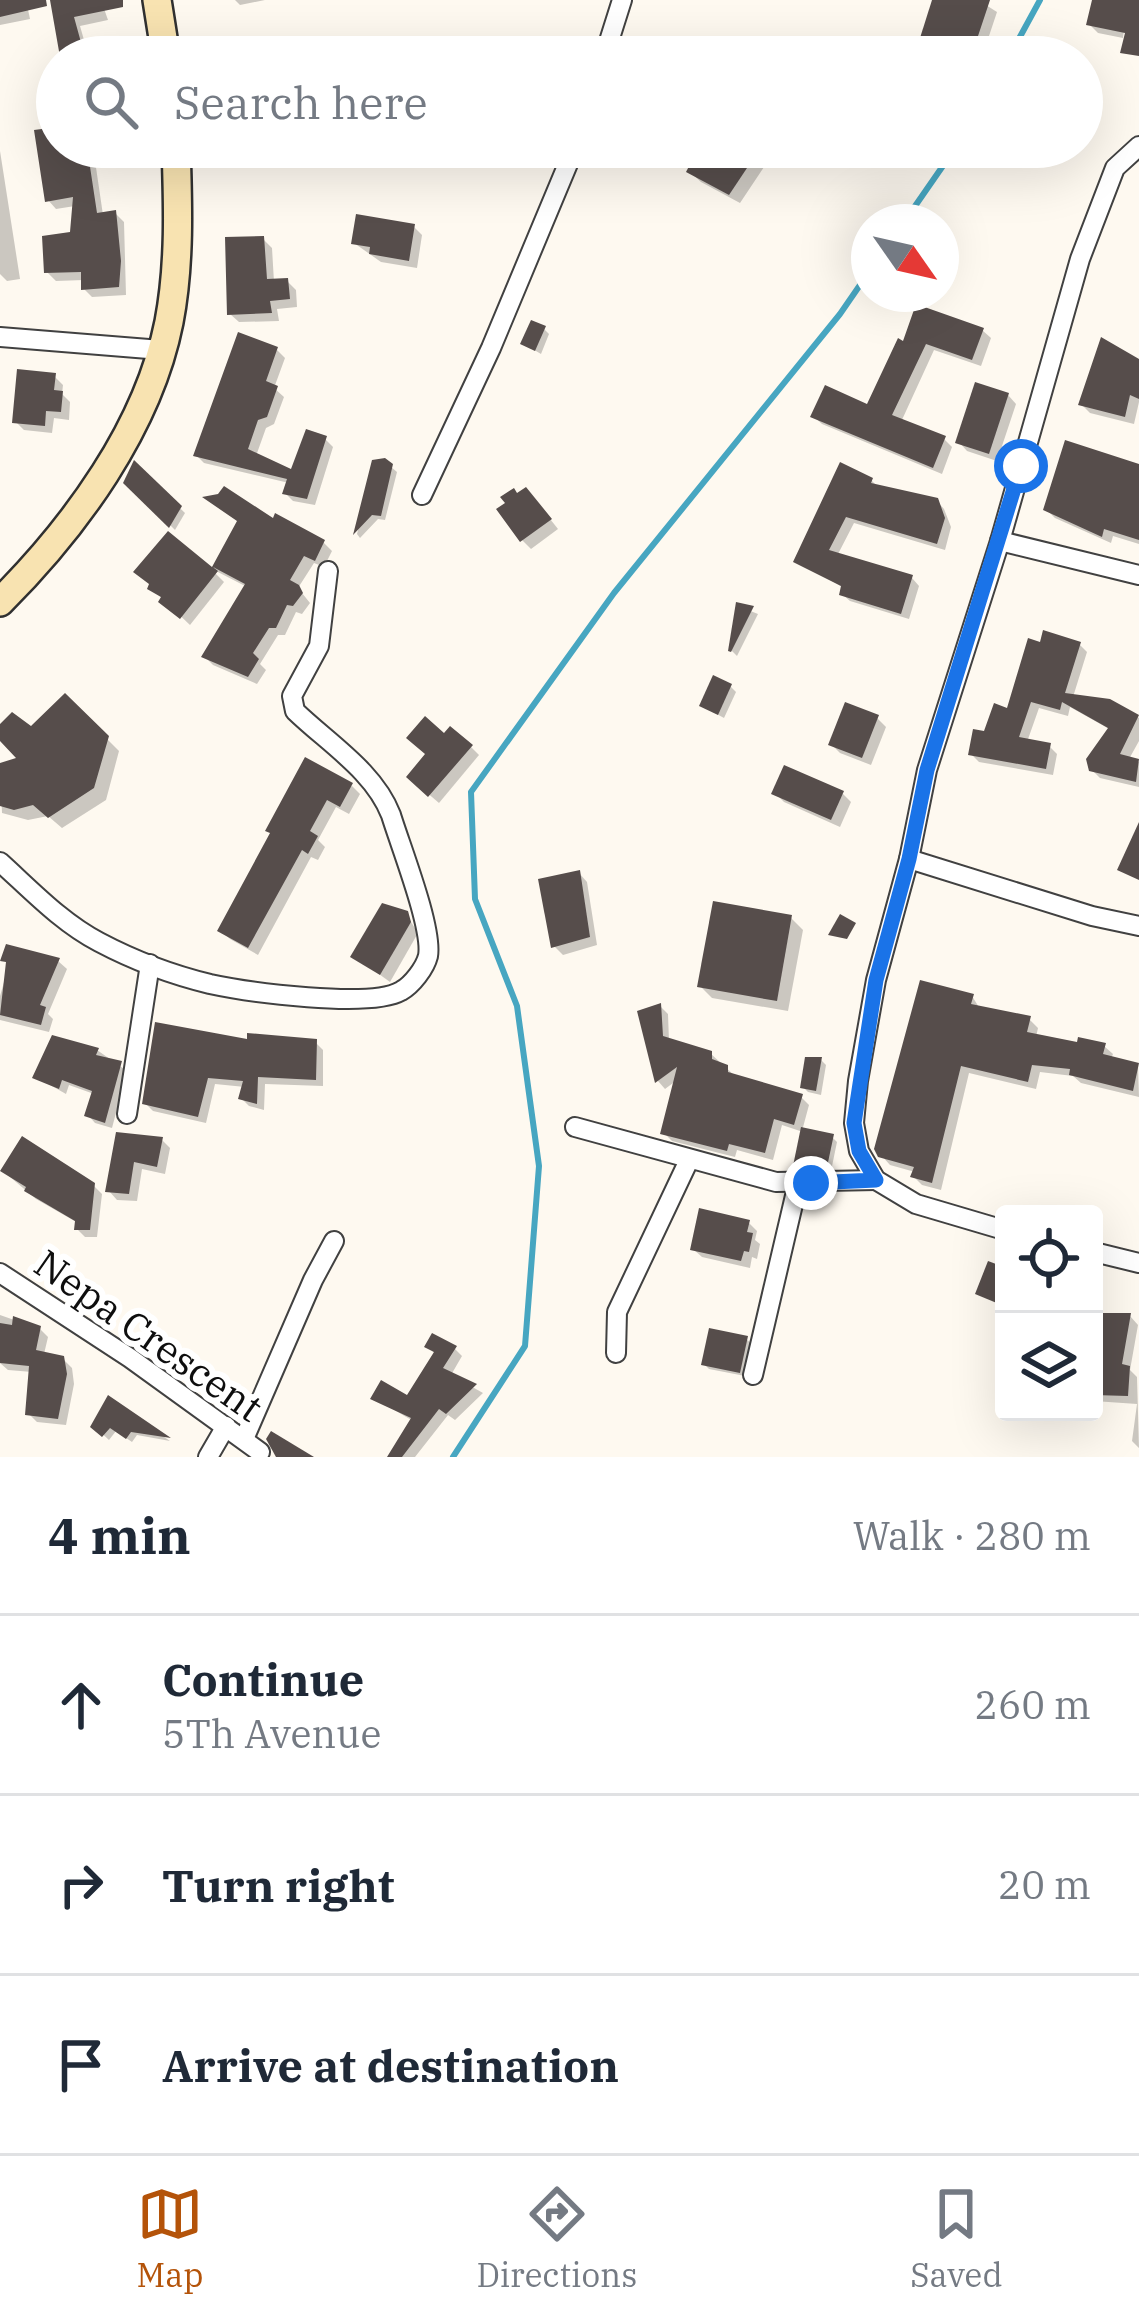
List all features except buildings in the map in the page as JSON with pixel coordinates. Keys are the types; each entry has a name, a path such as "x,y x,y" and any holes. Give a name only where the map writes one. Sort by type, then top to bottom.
{"street":[{"path":"157,0 163,36"},
{"path":"611,36 622,0"},
{"path":"995,1227 916,1204 876,1180 859,1151 856,1102 876,980 927,770 1000,541 1080,259 1115,168 1139,146"},
{"path":"0,602 49,549 99,481 137,413 161,350 175,277 176,168"},
{"path":"422,495 491,348 566,168"},
{"path":"0,337 161,350"},
{"path":"1000,541 1139,575"},
{"path":"0,862 64,920 98,942 208,983 262,993 376,999 401,991 428,958 427,936 384,797 296,711 292,696 322,635 328,571"},
{"path":"909,859 1139,926"},
{"path":"127,1114 150,964"},
{"path":"575,1127 760,1179 798,1183 876,1180"},
{"path":"616,1353 617,1312 689,1160"},
{"path":"753,1375 798,1183"},
{"path":"244,1439 334,1241"},
{"path":"1103,1254 1139,1263"},
{"name":"Nepa Crescent","path":"0,1273 260,1452"},
{"path":"208,1457 226,1426"}],"waterway":[{"path":"1020,36 1040,0"},
{"path":"916,204 941,168"},
{"path":"453,1457 525,1346 539,1166 517,1006 475,899 471,792 614,593 851,298"}],"route":[{"path":"811,1183 876,1180 859,1151 854,1123 876,980 927,770 1021,466"}]}
